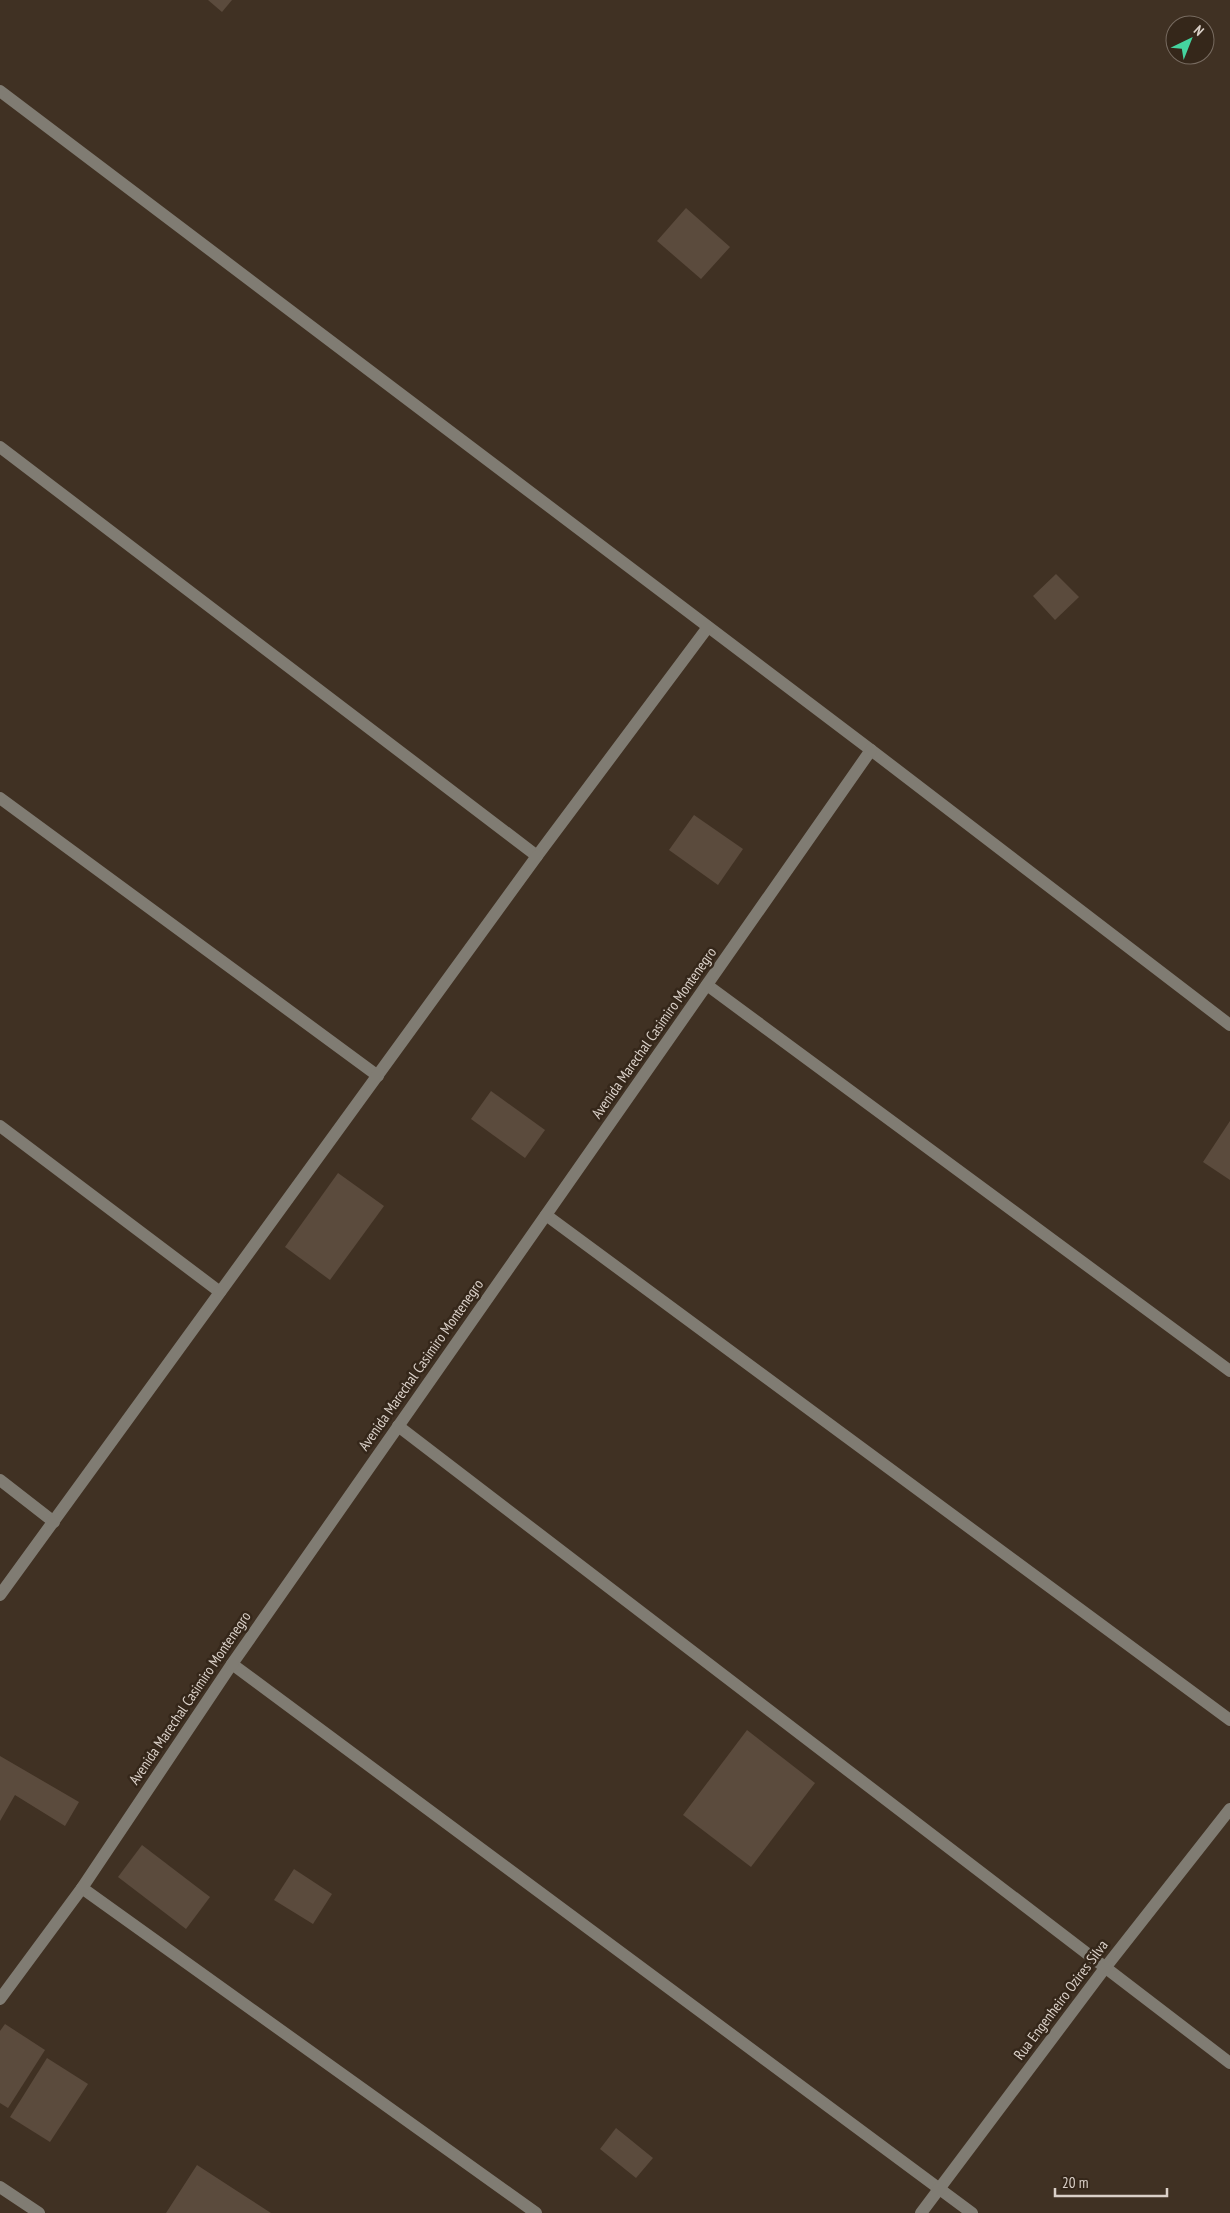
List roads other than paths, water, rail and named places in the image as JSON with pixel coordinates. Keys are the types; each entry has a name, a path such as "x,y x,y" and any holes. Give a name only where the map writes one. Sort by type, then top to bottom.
{"street":[{"path":"0,91 871,750 1230,1025"},
{"path":"0,447 537,856"},
{"path":"0,1595 537,856 708,627"},
{"name":"Avenida Marechal Casimiro Montenegro","path":"0,1999 82,1888 232,1664 871,750"},
{"path":"0,798 378,1076"},
{"path":"707,985 1230,1371"},
{"path":"0,1126 220,1292"},
{"path":"546,1215 1230,1720"},
{"path":"398,1426 1230,2063"},
{"path":"0,1480 54,1522"},
{"path":"232,1664 972,2213"},
{"name":"Rua Engenheiro Ozires Silva","path":"921,2213 938,2187 1105,1968 1230,1809"},
{"path":"82,1888 536,2213"},
{"path":"0,2187 39,2213"}]}
